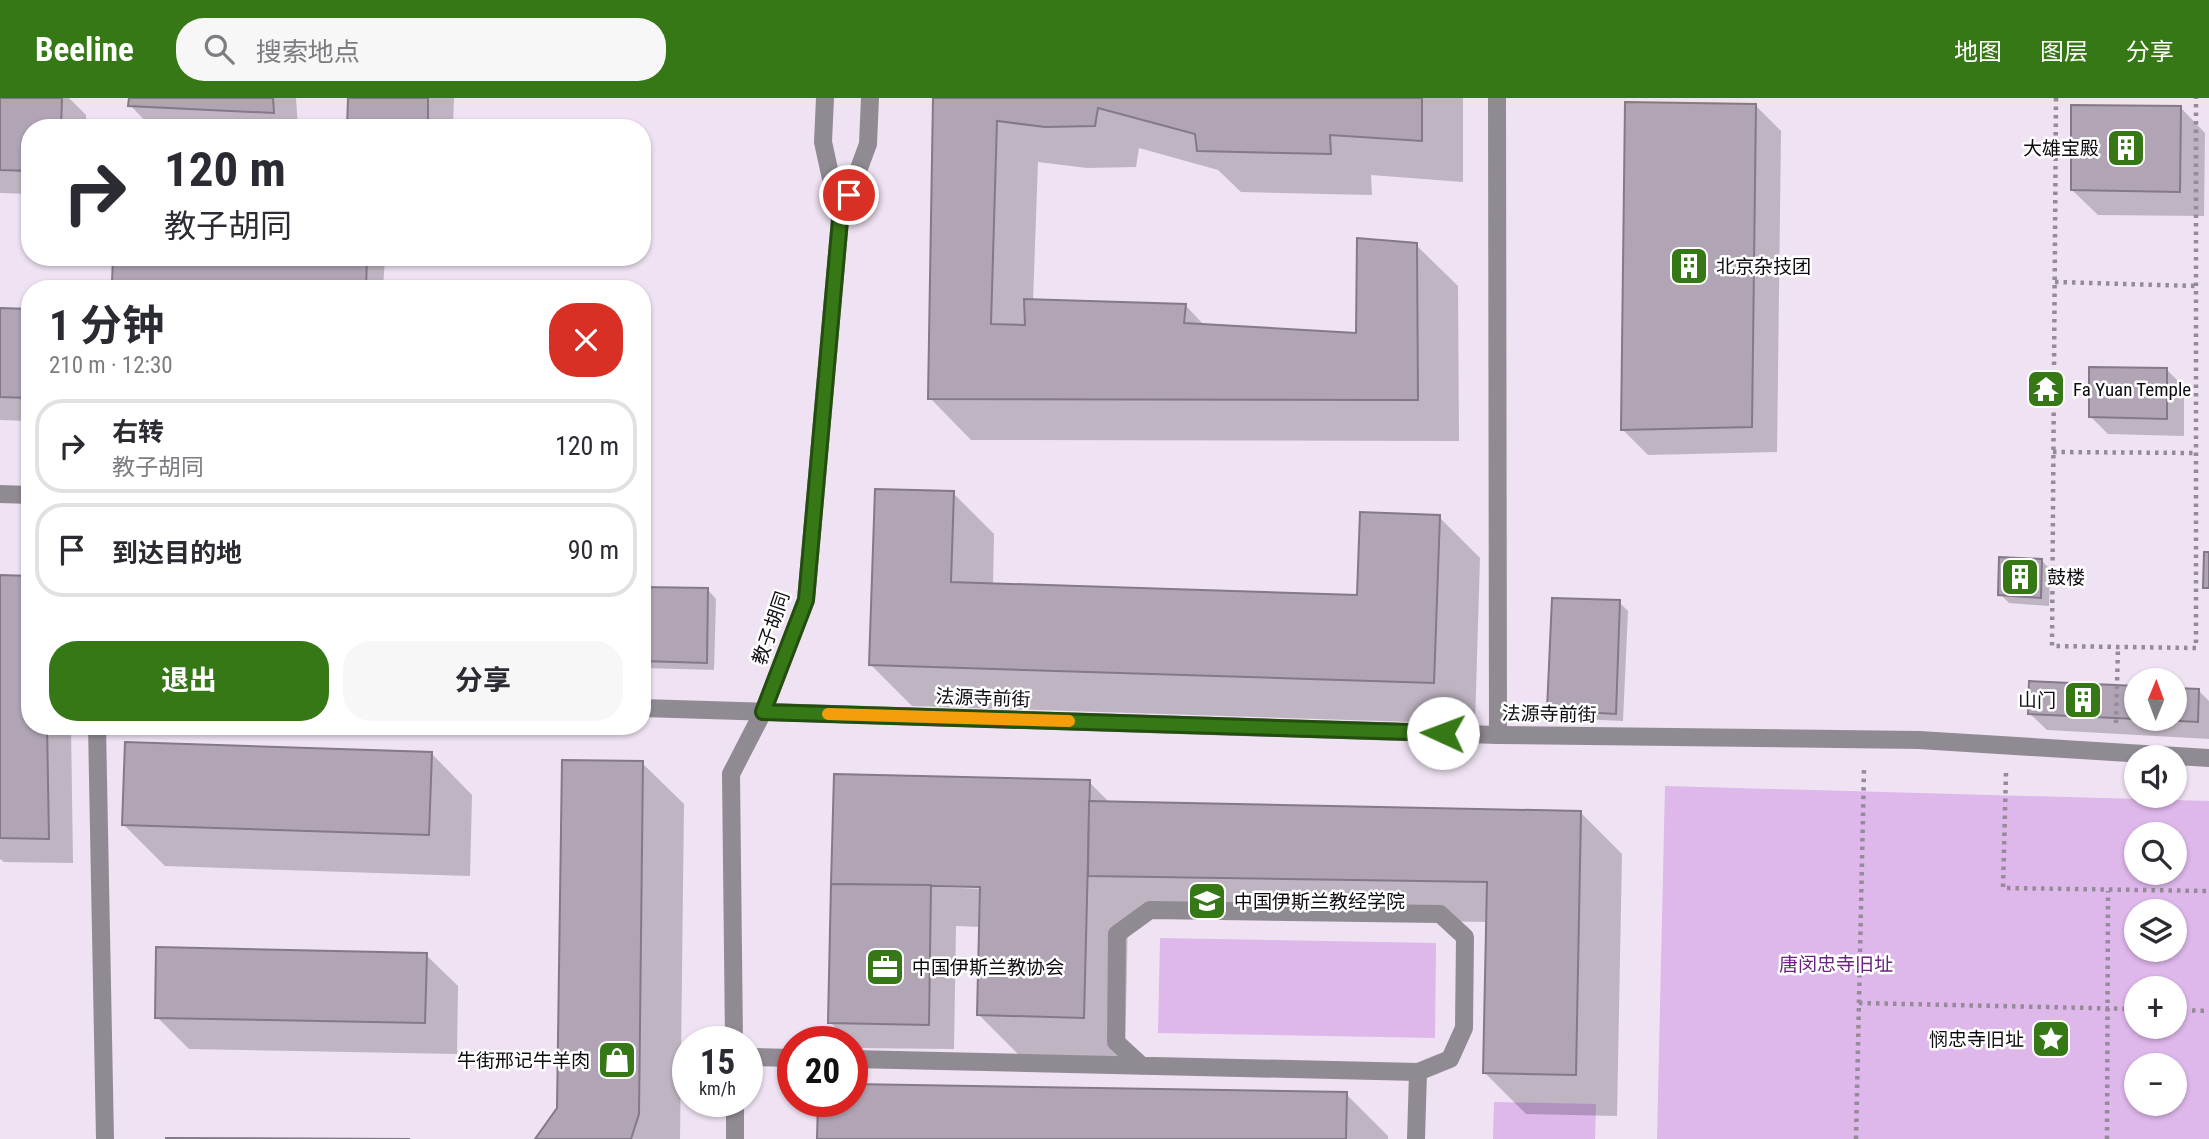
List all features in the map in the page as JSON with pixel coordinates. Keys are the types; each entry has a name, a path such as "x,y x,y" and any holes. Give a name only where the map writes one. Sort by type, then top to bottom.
{"street":[{"name":"教子胡同","path":"825,98 823,142 840,220"},
{"name":"教子胡同","path":"734,1026 731,774 763,712 806,600 840,220 868,144 870,98"},
{"path":"1497,98 1498,735"},
{"path":"0,494 21,495"},
{"name":"法源寺前街","path":"651,708 1498,735 1919,740 2209,758"},
{"path":"97,735 105,1139"},
{"path":"868,1059 1142,1066 1418,1072 1450,1059 1464,1028 1465,937 1440,914 1150,910 1117,934 1116,1042 1142,1066"},
{"path":"1416,1139 1418,1072"},
{"path":"735,1117 735,1139"}],"path":[{"path":"2056,98 2052,646 2196,648 2196,98"},
{"path":"2055,282 2196,286"},
{"path":"2053,452 2196,453"},
{"path":"2116,752 2118,647"},
{"path":"1856,1139 1865,740"},
{"path":"2006,746 2003,888 2209,891"},
{"path":"2107,1139 2108,891"},
{"path":"1859,1003 2124,1009"},
{"path":"2187,1010 2209,1011"}],"green space":[{"name":"唐闵忠寺旧址","path":"1665,786 2124,799 2124,808 2187,808 2187,800 2209,801 2209,1139 1657,1139"},
{"path":"1160,938 1436,943 1435,1038 1158,1033"},
{"path":"1494,1102 1596,1104 1595,1139 1493,1139"}],"building":[{"path":"0,98 62,98 61,119 21,119 21,171 0,170"},
{"path":"129,98 273,98 274,113 128,106"},
{"path":"348,98 428,98 428,119 347,119"},
{"path":"933,98 1422,98 1422,141 1330,135 1331,154 1197,151 1195,134 1098,108 1095,126 1045,127 997,121 991,324 1025,325 1024,299 1186,304 1184,323 1356,333 1357,238 1417,243 1418,400 928,399"},
{"name":"北京杂技团","path":"1625,102 1756,104 1752,427 1621,430"},
{"name":"大雄宝殿","path":"2071,105 2181,106 2180,192 2071,190"},
{"path":"113,266 367,266 366,280 112,280"},
{"path":"0,308 21,309 21,398 0,397"},
{"path":"2089,367 2167,368 2167,419 2089,417"},
{"path":"875,489 954,491 951,582 1357,595 1360,512 1440,515 1434,683 869,665"},
{"path":"2204,552 2209,552 2209,588 2203,588"},
{"name":"鼓楼","path":"1999,557 2042,559 2041,598 1998,595"},
{"path":"0,575 21,576 21,735 47,735 49,839 0,838"},
{"path":"651,587 708,588 707,663 651,661"},
{"path":"1552,598 1620,600 1616,714 1547,710"},
{"name":"山门","path":"2029,681 2124,685 2124,718 2028,714"},
{"path":"2188,689 2199,689 2198,722 2188,722"},
{"path":"125,742 432,752 429,835 122,825"},
{"path":"562,760 643,761 639,1114 631,1139 535,1139 557,1108"},
{"path":"834,774 1090,780 1084,1018 977,1015 980,887 831,884"},
{"path":"1089,801 1581,811 1576,1075 1483,1073 1487,882 1088,876"},
{"path":"831,884 931,885 929,1025 828,1023"},
{"path":"156,947 427,953 425,1023 155,1018"},
{"path":"868,1084 1347,1092 1346,1139 817,1139 818,1117 868,1117"},
{"path":"166,1138 410,1139 166,1139"}],"slow traffic":[{"path":"828,714 1069,721"}],"place":[{"name":"大雄宝殿","path":"2126,148"},
{"name":"北京杂技团","path":"1689,266"},
{"name":"Fa Yuan Temple","path":"2046,389"},
{"name":"鼓楼","path":"2020,577"},
{"name":"山门","path":"2083,700"},
{"name":"中国伊斯兰教经学院","path":"1207,901"},
{"name":"中国伊斯兰教协会","path":"885,967"},
{"name":"悯忠寺旧址","path":"2051,1039"},
{"name":"牛街邢记牛羊肉","path":"617,1060"}],"route":[{"path":"849,195 840,220 806,600 763,712 1443,733"}]}
